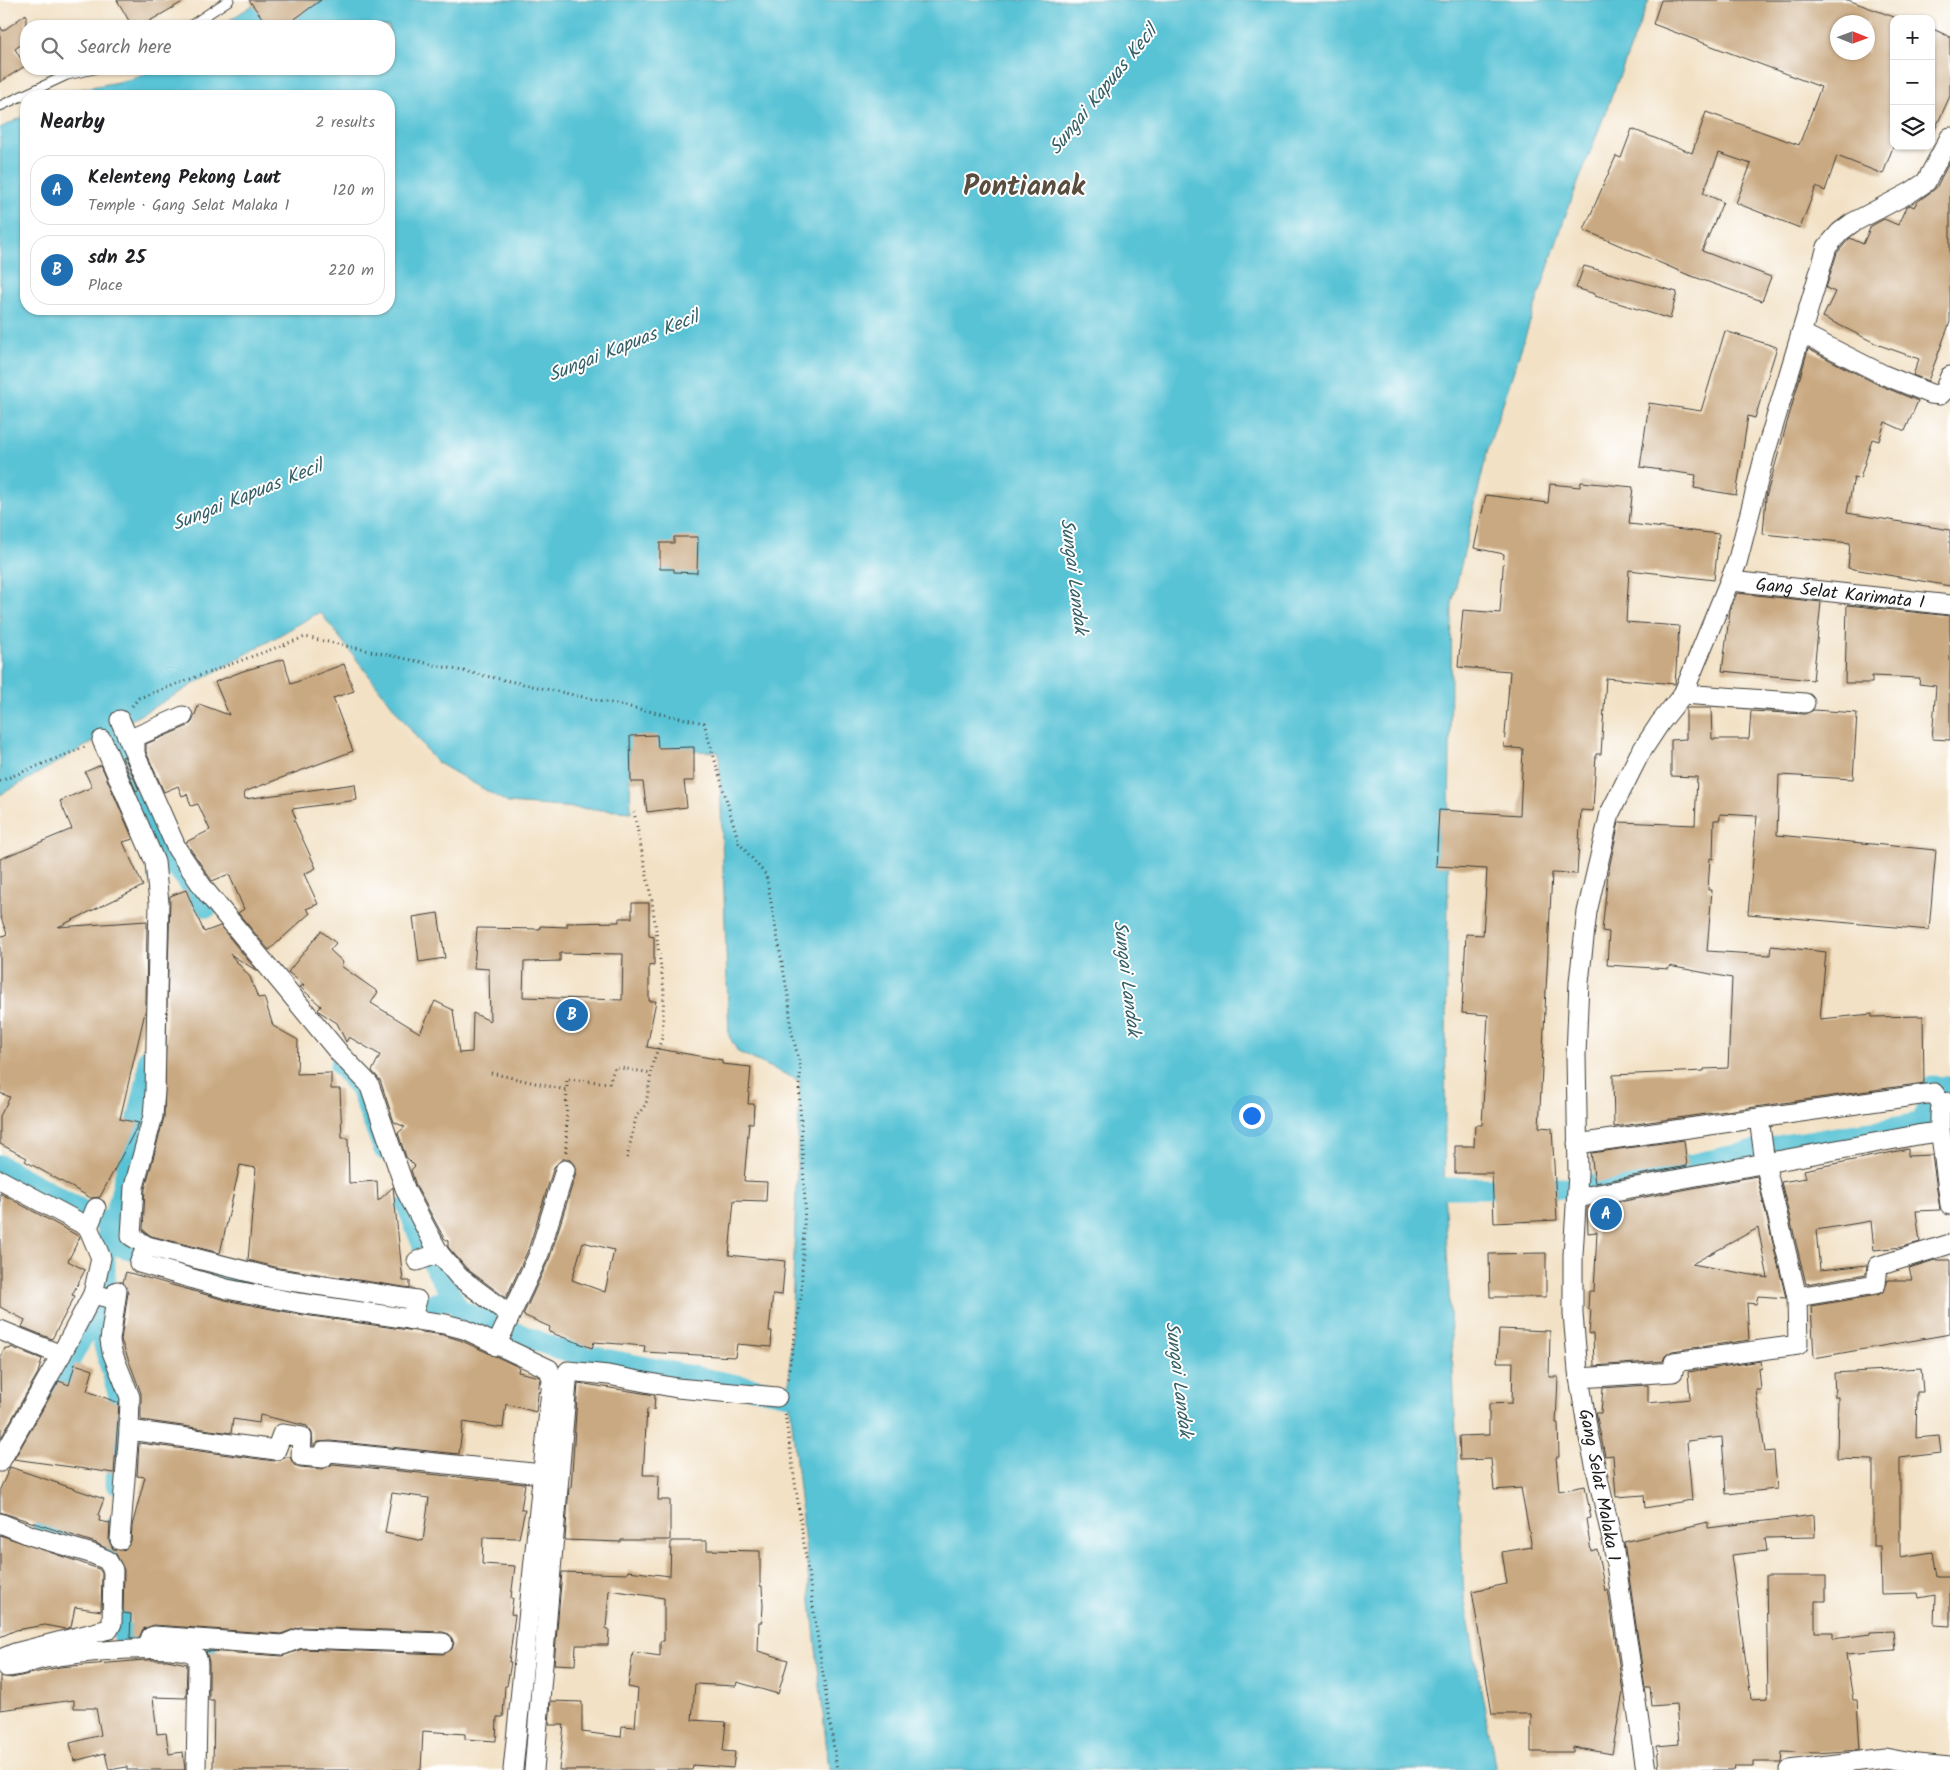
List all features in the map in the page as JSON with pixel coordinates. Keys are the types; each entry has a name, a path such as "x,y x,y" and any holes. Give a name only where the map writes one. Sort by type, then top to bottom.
{"street":[{"name":"Gang Selat Malaka 1","path":"1646,1770 1613,1544 1579,1378 1573,1314 1573,1255 1578,1174 1576,1054 1579,982 1587,912 1601,844 1610,814 1639,755 1660,723 1683,694 1730,581 1740,550 1764,454 1827,247 1852,222 1911,192 1926,182 1950,137"},
{"path":"1801,333 1884,375 1931,394 1940,395 1944,391 1950,376"},
{"name":"Gang Selat Karimata I","path":"1730,581 1950,605"},
{"path":"1683,694 1805,703"},
{"path":"135,753 135,737 183,716"},
{"path":"120,720 177,850 204,890 330,1042 369,1084 406,1191 439,1253 459,1277 510,1315"},
{"path":"102,740 155,862 158,903 154,1108 134,1186 131,1236 143,1254 227,1289 272,1298 445,1324 464,1329 496,1346 558,1370 608,1375 677,1388 783,1397"},
{"path":"1577,1144 1934,1093 1946,1103 1940,1108 1940,1128 1950,1206"},
{"path":"1579,1378 1673,1372 1674,1362 1798,1346 1797,1297 1765,1163 1759,1118"},
{"path":"1576,1198 1917,1135 1934,1134 1940,1128"},
{"path":"496,1346 522,1294 539,1254 565,1170"},
{"path":"0,1180 88,1227 101,1258 93,1294 61,1355 0,1462"},
{"path":"88,1227 96,1208"},
{"path":"1797,1297 1876,1284 1878,1266 1950,1244"},
{"path":"417,1261 439,1253"},
{"path":"143,1254 277,1279 417,1300 411,1320"},
{"path":"272,1298 277,1279"},
{"path":"93,1294 116,1296 110,1340 112,1352 130,1398 120,1540"},
{"path":"0,1330 61,1355"},
{"path":"542,1556 542,1474 552,1380 558,1370"},
{"path":"513,1770 531,1681 558,1370"},
{"path":"129,1430 276,1450 282,1434 302,1437 301,1456 323,1458 323,1452 330,1452 542,1474"},
{"path":"0,1523 32,1536 93,1554 107,1560 113,1570 112,1623 106,1631 15,1653 3,1658 4,1664 68,1654 149,1645 283,1645 300,1638 443,1643"},
{"path":"149,1645 192,1654 198,1659 196,1770"},
{"path":"531,1681 534,1770"},
{"path":"1789,1770 1885,1764 1950,1766"}],"lane":[{"path":"199,20 230,0"},
{"path":"35,90 67,75"},
{"path":"0,106 20,97"}],"path":[{"path":"120,720 139,698 305,637 704,723 739,843 766,875 789,1001 791,1029 801,1069 799,1085 805,1203 801,1297 783,1397 837,1770"},
{"path":"0,781 102,740"},
{"path":"627,1158 636,1117 646,1104 651,1072 662,1038 664,990 652,901 634,812"},
{"path":"565,1170 568,1120 565,1110 567,1079 610,1083 615,1067 651,1072"},
{"path":"491,1074 566,1090"}],"water":[{"path":"261,0 1649,0 1566,214 1488,448 1452,604 1444,1188 1464,1597 1496,1770 829,1770 789,1395 800,1081 738,1052 729,1036 719,752 629,749 631,812 508,803 435,761 320,612 0,795 0,128 20,118 20,315 395,315 395,90 80,90 141,75 395,75 395,20 229,20"}],"building":[{"path":"117,0 186,0 151,20 129,20"},
{"path":"249,0 321,0 293,20 264,20"},
{"path":"1661,0 1848,0 1890,16 1890,150 1892,150 1883,174 1837,156 1825,191 1816,187 1800,228 1736,203 1751,164 1719,153 1703,193 1723,202 1702,251 1771,277 1762,301 1686,274 1584,230 1616,156 1621,158 1632,129 1692,153 1706,112 1799,145 1821,87 1653,24"},
{"path":"26,14 26,20 20,20 20,45 15,49 20,58 20,69 0,82 0,26 3,31"},
{"path":"1935,30 1950,37 1950,96 1935,129"},
{"path":"1950,161 1950,322 1928,381 1913,375 1919,359 1879,345 1823,317 1835,292 1826,288 1837,253 1850,238 1863,244 1871,226 1884,219 1898,225 1906,207 1910,205 1914,207 1917,202 1936,188"},
{"path":"1584,266 1677,292 1670,319 1595,296 1595,294 1576,288"},
{"path":"1725,331 1777,347 1755,418 1748,416 1736,495 1694,488 1696,475 1640,467 1649,403 1701,411"},
{"path":"1808,349 1879,385 1918,401 1905,431 1885,422 1879,441 1872,439 1860,479 1854,477 1847,513 1950,530 1950,586 1848,568 1850,543 1763,534 1766,497"},
{"path":"1581,482 1633,487 1629,524 1719,534 1714,580 1629,570 1626,622 1679,626 1675,684 1606,678 1601,754 1596,754 1593,811 1581,810 1577,874 1552,873 1539,1127 1552,1128 1557,1220 1494,1223 1492,1173 1455,1173 1455,1146 1474,1146 1475,1125 1482,1125 1488,1015 1462,1013 1466,934 1483,935 1487,869 1436,866 1439,810 1520,815 1523,749 1504,747 1510,671 1458,667 1463,610 1500,613 1504,554 1474,548 1486,495 1548,503 1550,484 1580,487"},
{"path":"674,537 698,537 697,573 674,572 674,569 660,569 660,543 674,543"},
{"path":"1737,593 1821,602 1813,680 1722,671 1730,610"},
{"path":"1847,605 1950,616 1950,740 1932,739 1936,686 1919,684 1920,678 1872,676 1872,683 1845,683"},
{"path":"284,659 291,684 344,664 354,691 333,698 353,751 244,792 245,799 355,784 357,800 292,809 296,819 294,820 316,868 304,874 318,904 306,909 310,913 269,950 238,913 244,909 229,874 212,881 187,844 186,842 210,830 198,804 191,806 187,794 182,796 178,786 164,792 146,752 146,744 188,726 192,722 199,704 229,715 215,682 243,671"},
{"path":"1686,708 1711,708 1712,739 1749,739 1751,711 1804,714 1814,710 1857,713 1853,779 1779,775 1777,835 1936,850 1929,930 1748,914 1757,816 1720,814 1720,820 1714,820 1713,859 1710,858 1708,890 1712,890 1707,951 1770,955 1771,946 1826,952 1820,1019 1872,1014 1872,1017 1923,1016 1924,1083 1614,1127 1613,1075 1704,1071 1704,1069 1728,1068 1732,978 1669,966 1669,969 1607,965 1609,932 1602,931 1608,873 1619,822 1695,825 1697,777 1671,776 1671,740 1686,739"},
{"path":"657,735 658,748 694,747 694,781 684,781 687,807 647,812 643,782 631,782 630,736"},
{"path":"124,756 139,790 136,791 122,757"},
{"path":"101,765 133,839 123,842 143,886 58,927 147,921 146,1008 120,1119 139,1123 100,1197 91,1198 25,1161 27,1158 0,1144 0,1116 10,1097 0,1093 0,937 7,934 0,915 0,859 72,829 60,801 92,787 85,772"},
{"path":"186,890 204,932 220,926 257,971 230,954 250,977 258,998 264,997 273,1026 298,1040 297,1074 331,1073 331,1089 340,1089 342,1138 348,1138 349,1183 377,1181 378,1201 393,1187 403,1281 410,1281 410,1288 279,1268 248,1260 256,1168 240,1165 220,1253 151,1236 143,1230 145,1189 164,1117 170,896"},
{"path":"632,903 649,903 649,936 654,937 654,966 649,965 649,1001 656,1001 647,1047 722,1060 722,1064 751,1067 748,1104 754,1104 753,1123 749,1123 744,1181 767,1182 766,1201 734,1200 729,1255 785,1261 782,1295 773,1294 769,1331 772,1331 771,1347 737,1344 735,1357 644,1352 645,1346 594,1342 592,1348 549,1332 550,1327 523,1315 550,1257 576,1173 576,1167 569,1159 562,1159 554,1167 528,1250 506,1298 467,1269 448,1247 448,1241 444,1238 416,1186 411,1170 415,1166 406,1157 398,1133 405,1127 394,1122 380,1080 372,1071 380,1055 349,1037 346,1042 337,1023 318,1010 321,1006 300,987 304,985 288,972 321,931 336,943 330,950 343,962 341,966 378,992 371,1003 420,1033 435,1001 453,1010 459,1053 472,1052 473,1013 490,1021 489,969 474,968 477,928 540,929 540,926 567,927 567,923 619,922 619,918 632,918","holes":["560,953 623,954 622,1000 523,997 524,962 560,961","583,1242 614,1250 605,1292 572,1280"]},
{"path":"438,913 445,958 419,962 413,917"},
{"path":"1684,1140 1687,1166 1595,1183 1591,1153"},
{"path":"1908,1149 1908,1156 1932,1155 1940,1210 1916,1211 1920,1242 1902,1247 1874,1250 1871,1221 1816,1230 1820,1270 1867,1265 1866,1274 1806,1284 1781,1182 1806,1178 1804,1170"},
{"path":"1757,1176 1786,1298 1758,1296 1756,1304 1747,1303 1749,1340 1672,1351 1665,1356 1663,1361 1594,1366 1593,1334 1589,1334 1591,1310 1588,1309 1589,1291 1594,1291 1597,1232 1588,1233 1587,1208","holes":["1758,1228 1768,1278 1692,1264"]},
{"path":"0,1193 80,1237 68,1261 85,1270 72,1295 75,1296 52,1339 22,1327 25,1320 0,1307"},
{"path":"1546,1253 1546,1297 1490,1297 1489,1254"},
{"path":"1935,1260 1950,1260 1950,1334 1814,1358 1811,1306 1878,1295 1884,1291 1888,1280 1912,1280 1909,1268"},
{"path":"126,1272 225,1300 297,1314 443,1335 460,1340 519,1367 518,1372 540,1377 536,1412 506,1404 503,1428 463,1422 459,1454 331,1441 318,1442 313,1446 312,1433 307,1426 260,1415 259,1423 233,1419 231,1433 141,1420 141,1393 121,1340 128,1293 123,1282"},
{"path":"1499,1329 1550,1331 1549,1377 1558,1377 1556,1423 1558,1423 1559,1457 1556,1457 1559,1491 1585,1486 1591,1518 1586,1519 1591,1551 1597,1549 1605,1591 1608,1590 1623,1692 1612,1754 1573,1747 1573,1752 1531,1752 1531,1714 1492,1714 1472,1591 1507,1584 1502,1552 1532,1547 1521,1488 1494,1490 1491,1459 1460,1460 1459,1436 1489,1435 1489,1404 1512,1403 1513,1362 1497,1362"},
{"path":"11,1347 42,1359 38,1373 1,1438 0,1360 5,1348 10,1349"},
{"path":"1761,1361 1762,1368 1759,1369 1761,1390 1756,1390 1765,1452 1774,1451 1777,1489 1726,1494 1722,1437 1687,1441 1692,1500 1645,1508 1644,1495 1616,1497 1613,1455 1605,1456 1596,1413 1601,1413 1603,1388 1648,1385 1648,1403 1690,1399 1688,1372"},
{"path":"75,1364 93,1370 87,1391 119,1403 114,1473 14,1459 59,1381 69,1385"},
{"path":"1921,1368 1923,1392 1917,1392 1916,1438 1939,1436 1941,1453 1900,1458 1900,1557 1933,1552 1937,1577 1950,1577 1950,1626 1934,1625 1935,1595 1919,1598 1918,1593 1881,1594 1880,1546 1873,1546 1873,1460 1837,1459 1838,1397 1835,1397 1834,1373"},
{"path":"578,1383 655,1395 654,1410 647,1409 643,1475 659,1475 658,1500 670,1500 670,1540 621,1540 621,1542 565,1540 569,1487 571,1488"},
{"path":"139,1443 274,1461 290,1457 294,1465 300,1467 322,1469 333,1464 525,1484 521,1510 525,1510 519,1538 483,1537 482,1564 515,1566 511,1598 513,1598 511,1614 515,1615 509,1662 511,1662 507,1686 505,1686 503,1717 497,1717 496,1741 465,1739 465,1734 423,1731 421,1770 213,1770 214,1700 209,1700 209,1662 206,1651 282,1656 302,1649 443,1654 452,1649 454,1643 449,1634 443,1632 300,1627 281,1634 154,1625 143,1629 139,1638 130,1638 131,1614 123,1613 124,1570 116,1554 96,1543 0,1512 0,1489 10,1467 104,1499 98,1515 100,1516 99,1521 110,1523 109,1540 113,1549 124,1550 131,1541 132,1526 145,1477 137,1476","holes":["392,1493 429,1498 423,1541 385,1533"]},
{"path":"1814,1515 1815,1537 1765,1538 1767,1551 1731,1555 1751,1699 1768,1698 1766,1576 1826,1576 1826,1601 1815,1601 1815,1632 1833,1632 1833,1639 1870,1634 1870,1632 1893,1631 1895,1650 1846,1654 1853,1700 1857,1700 1860,1750 1817,1753 1782,1752 1781,1762 1753,1762 1753,1767 1734,1767 1735,1770 1659,1770 1657,1746 1679,1744 1676,1704 1652,1706 1650,1688 1645,1688 1624,1542 1708,1522 1708,1528"},
{"path":"0,1535 99,1569 102,1573 101,1611 75,1607 71,1627 65,1629 45,1625 16,1630 0,1637"},
{"path":"671,1541 707,1541 707,1550 760,1551 760,1586 762,1586 763,1606 762,1622 759,1622 758,1651 788,1660 778,1694 737,1682 736,1686 695,1684 692,1720 726,1722 723,1751 735,1752 733,1768 693,1765 692,1770 559,1770 564,1725 549,1725 551,1701 582,1702 582,1732 621,1737 622,1726 635,1727 638,1689 628,1687 633,1652 660,1656 660,1641 664,1641 664,1598 609,1590 606,1629 609,1629 608,1645 576,1645 575,1665 554,1664 562,1572 627,1574 628,1571 670,1576"},
{"path":"167,1660 187,1664 186,1698 153,1697 157,1734 166,1733 169,1754 183,1752 185,1770 127,1770 127,1767 109,1770 105,1753 74,1761 70,1743 101,1735 96,1708 74,1708 74,1700 0,1710 0,1676 12,1678 60,1667"}],"waterway":[{"path":"113,741 159,845 158,876"},
{"path":"159,845 208,907"},
{"path":"116,1484 120,1400 95,1314 105,1303 105,1242 118,1205 147,1079 148,1058"},
{"path":"340,1065 359,1087 384,1150"},
{"path":"1444,1188 1578,1188 1783,1145 1923,1122 1931,1086 1950,1087"},
{"path":"0,1165 109,1225"},
{"path":"407,1206 424,1249 460,1310 560,1350 789,1395"},
{"path":"105,1242 234,1279 343,1301 419,1306 454,1299"},
{"path":"37,1413 66,1368 95,1314"},
{"path":"115,1527 115,1548 122,1577 119,1623 124,1637 206,1646 205,1682"},
{"path":"42,1531 115,1548"},
{"path":"523,1770 527,1713"}],"place":[{"name":"sdn 25","path":"572,1015"},
{"name":"Kelenteng Pekong Laut","path":"1606,1214"}],"district":[{"name":"Pontianak","path":"1024,185"}],"water label":[{"name":"Sungai Kapuas Kecil","path":"1102,89"},
{"name":"Sungai Kapuas Kecil","path":"623,345"},
{"name":"Sungai Kapuas Kecil","path":"247,494"},
{"name":"Sungai Landak","path":"1075,576"},
{"name":"Sungai Landak","path":"1128,978"},
{"name":"Sungai Landak","path":"1180,1379"}]}
